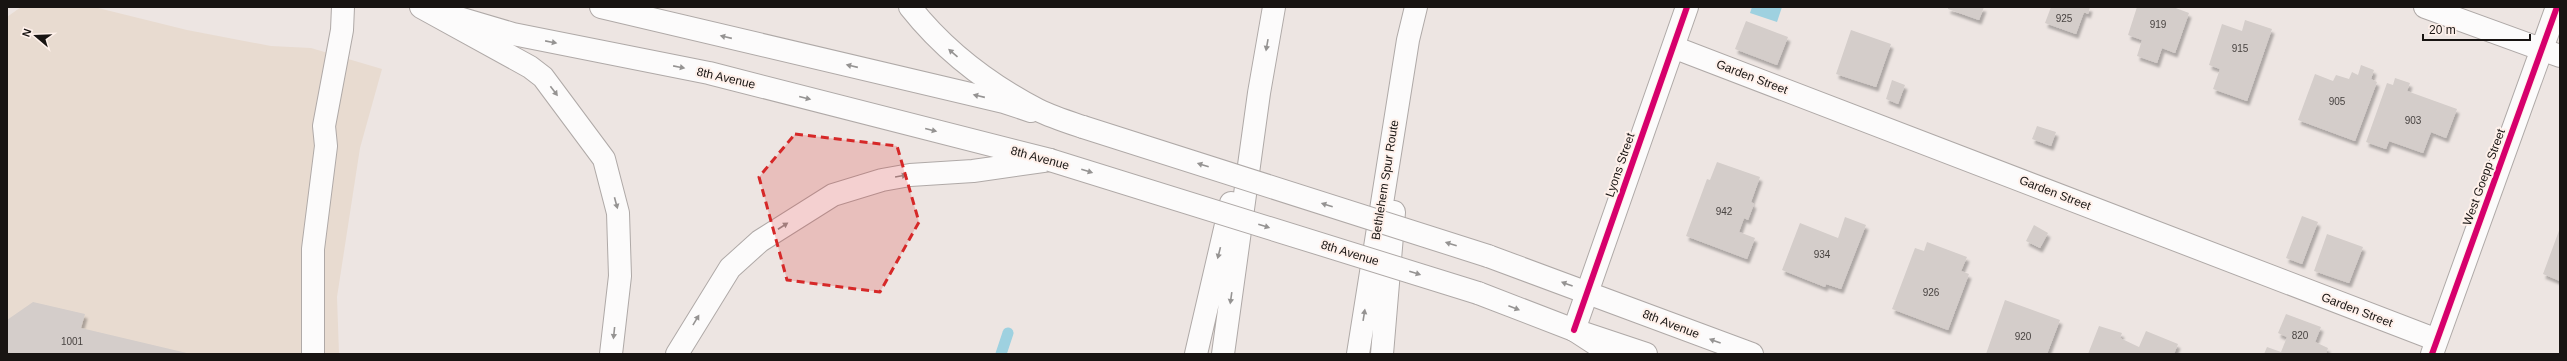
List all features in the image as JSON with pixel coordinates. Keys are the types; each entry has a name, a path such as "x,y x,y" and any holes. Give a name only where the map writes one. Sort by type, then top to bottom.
{"main road":[{"path":"313,354 312,249 326,146 324,126 342,30 343,7"},
{"path":"421,7 507,43 543,77 604,159 618,213 620,276 611,354"},
{"name":"8th Avenue","path":"601,7 1004,102 1488,256 1752,354"},
{"path":"910,7 930,33 977,74 1038,110 1083,127"},
{"path":"1223,354 1259,93 1274,7"},
{"name":"Bethlehem Spur Route","path":"1358,354 1408,40 1416,7"},
{"name":"Lyons Street","path":"1574,330 1687,7"},
{"path":"2425,7 2551,52"},
{"name":"West Goepp Street","path":"2434,347 2551,52 2557,7"},
{"path":"1382,354 1408,40"},
{"name":"8th Avenue","path":"507,43 709,74 1050,160 1478,293 1574,330 1646,354"},
{"name":"Garden Street","path":"1672,47 2434,347"},
{"path":"1196,354 1200,328 1259,93"},
{"path":"677,354 730,268 760,241 832,195 882,180 910,175 973,171 1050,160"},
{"path":"1574,330 1611,354"}],"highlighted area":[{"path":"795,134 897,146 919,222 880,292 787,280 759,177"}],"shaded area":[{"path":"21,7 94,7 187,30 271,46 311,48 382,69 360,148 337,297 339,354 7,354 7,17"}],"water":[{"path":"1752,7 1782,7 1777,22 1750,13"}],"building":[{"path":"1948,7 1984,7 1979,20 1948,9"},
{"path":"2051,7 2090,7 2088,14 2084,12 2076,34 2045,23"},
{"path":"2137,7 2173,7 2189,13 2175,53 2162,48 2157,63 2137,56 2142,40 2128,35"},
{"path":"2245,20 2272,29 2247,101 2213,89 2220,69 2209,65 2222,24 2242,31"},
{"path":"1746,21 1788,37 1777,65 1735,49"},
{"path":"1851,30 1891,44 1876,87 1836,74"},
{"path":"2361,65 2374,70 2371,79 2377,82 2355,141 2298,120 2315,74 2333,81 2336,75 2349,79 2352,72 2358,75"},
{"path":"2395,78 2410,83 2407,91 2457,109 2446,138 2431,132 2423,153 2389,141 2386,149 2366,142 2387,83 2393,85"},
{"path":"1892,80 1905,85 1898,104 1886,99"},
{"path":"2037,126 2056,132 2051,146 2032,139"},
{"path":"1717,162 1760,177 1751,202 1754,204 1748,220 1744,218 1739,232 1755,238 1747,259 1686,236 1707,179 1710,180"},
{"path":"2302,216 2318,222 2302,264 2286,258"},
{"path":"1845,217 1866,225 1841,289 1826,284 1825,287 1782,270 1800,223 1838,238"},
{"path":"2034,225 2048,233 2040,248 2026,241"},
{"path":"2560,228 2560,281 2543,274"},
{"path":"2327,234 2363,247 2349,283 2314,271"},
{"path":"1927,242 1967,257 1961,271 1969,274 1948,330 1892,309 1915,248 1924,251"},
{"path":"2005,300 2060,320 2047,354 1986,354"},
{"path":"33,302 85,314 81,328 191,354 7,354 7,320"},
{"path":"2286,314 2321,327 2315,342 2328,348 2326,354 2264,354 2267,347 2281,352 2287,337 2278,333"},
{"path":"2099,326 2122,333 2120,338 2139,347 2146,331 2178,344 2174,354 2088,354"}],"waterway":[{"path":"1001,354 1008,333"}],"cycle path":[{"path":"1574,330 1687,7"},
{"path":"2432,354 2557,7"}]}
